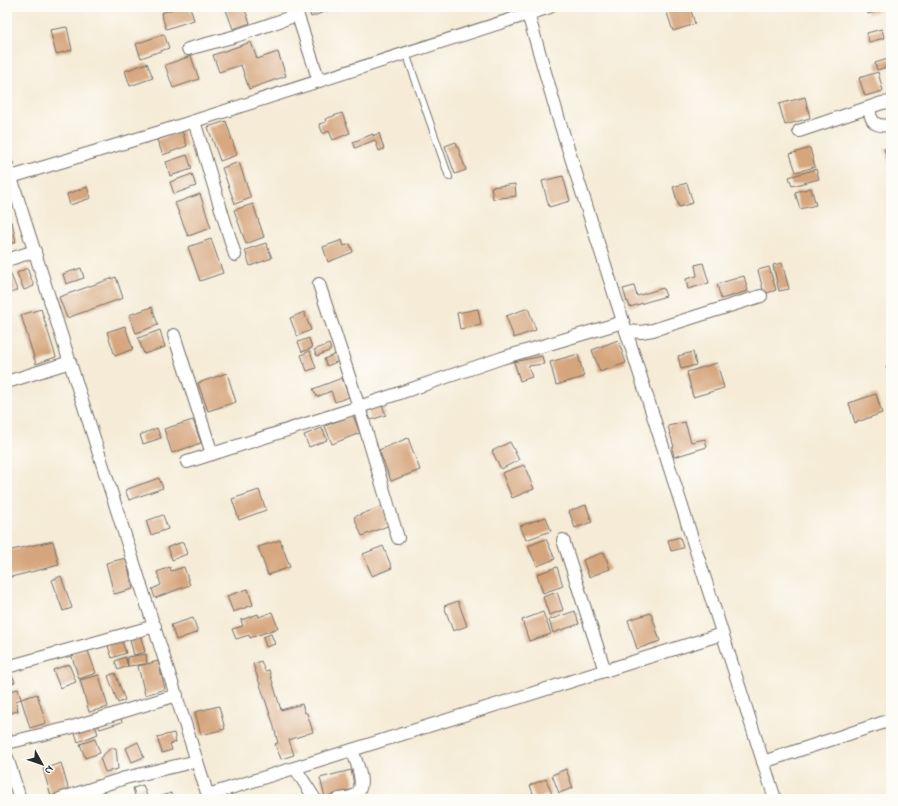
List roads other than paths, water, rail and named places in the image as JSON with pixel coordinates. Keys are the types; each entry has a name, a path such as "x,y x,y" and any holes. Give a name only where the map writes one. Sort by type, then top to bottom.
{"street":[{"path":"11,177 194,121 550,7"},
{"path":"188,49 236,36 296,11 320,81"},
{"path":"528,14 559,120 775,799"},
{"path":"798,131 891,102"},
{"path":"868,108 873,122 879,125 891,125"},
{"path":"194,121 235,255"},
{"path":"7,165 209,797 295,768 722,634"},
{"path":"7,260 35,251"},
{"path":"319,284 359,407 398,538"},
{"path":"187,462 359,407 502,358 625,326 641,332 653,330 761,296"},
{"path":"174,335 212,454"},
{"path":"7,382 70,362"},
{"path":"563,540 605,671"},
{"path":"7,667 155,626"},
{"path":"7,743 69,728 177,695"},
{"path":"763,762 891,720"},
{"path":"339,799 354,795 361,786 360,774 352,750"},
{"path":"7,757 20,799"},
{"path":"60,799 125,778 197,761"},
{"path":"295,768 315,799"}],"lane":[{"path":"406,53 449,177"}]}
